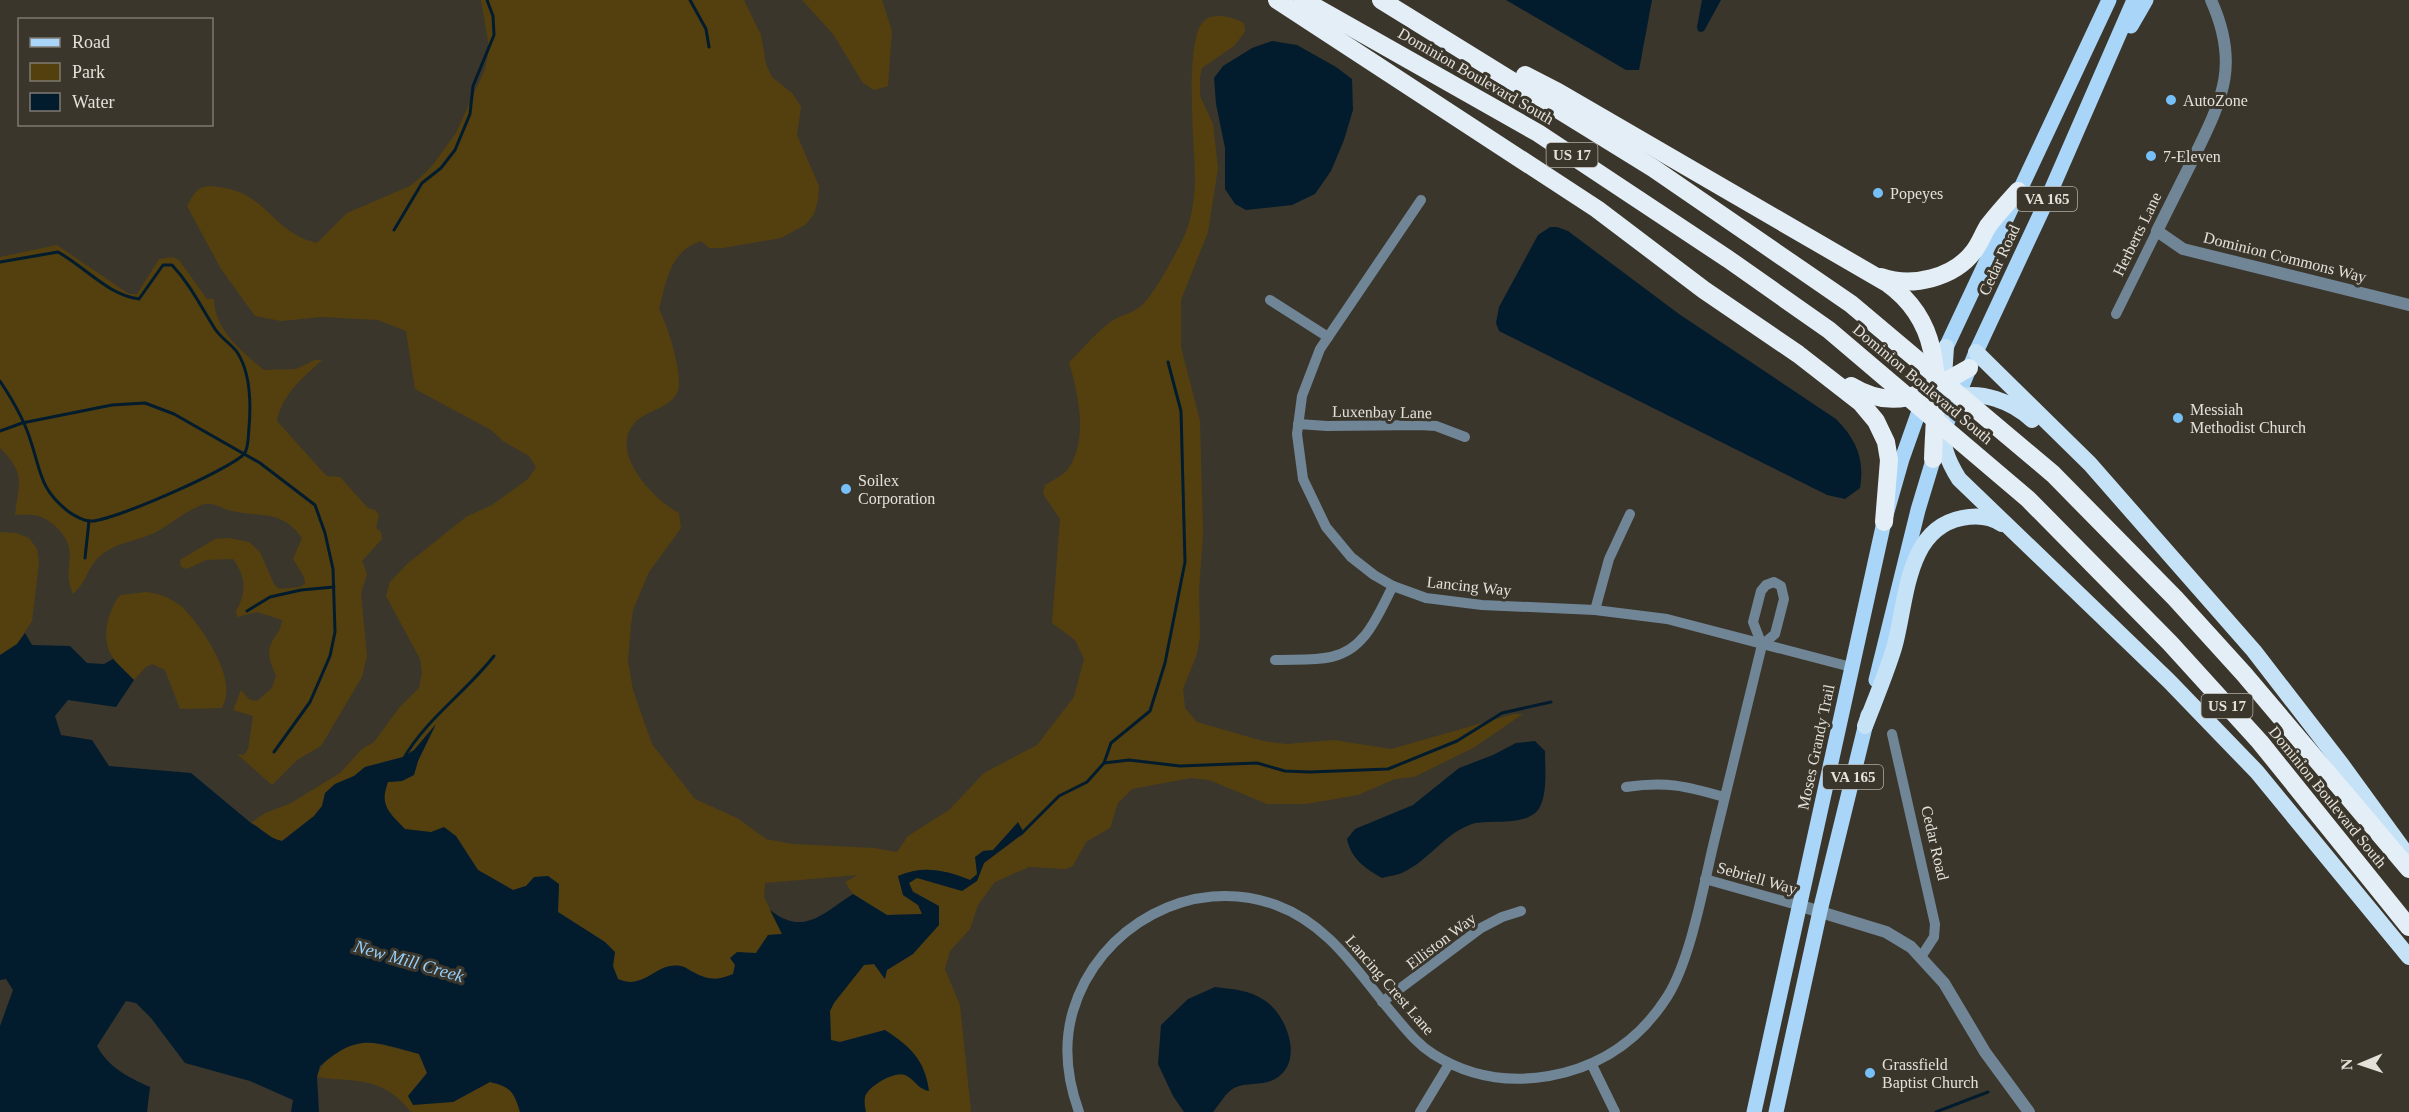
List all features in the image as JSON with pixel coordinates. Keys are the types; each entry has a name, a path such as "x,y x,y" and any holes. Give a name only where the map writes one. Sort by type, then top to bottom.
{"highway":[{"path":"1277,0 1597,209 1704,290 1798,354 1861,392 1878,398 1897,399 1939,391 1997,399 2022,411 2145,528"},
{"name":"Dominion Boulevard South","path":"1303,0 1538,133 1719,253 1829,330 2028,500 2170,643 2260,742 2409,927"},
{"name":"Dominion Boulevard South","path":"1381,0 1685,189 1851,304 2053,474 2175,598 2244,674 2409,869"},
{"path":"1423,24 1558,92 1895,289 1914,308 1926,326 1939,391 1941,436 1947,458 1959,479 2154,667 2257,772 2409,957"},
{"path":"1865,271 1886,278 1908,281 1926,279 1953,269 1973,252 1987,227 2018,190"},
{"path":"1933,459 1939,391 1946,347"},
{"path":"1798,354 1861,403 1881,430 1888,460 1884,522"},
{"path":"1917,415 1972,360 2090,464 2254,651 2409,857"},
{"path":"1865,726 1894,648 1915,563 1925,539 1934,529 1943,524 1970,516 1988,517 2010,529"}],"main road":[{"name":"Cedar Road","path":"1946,347 2109,0"},
{"name":"Cedar Road","path":"1972,360 2109,61 2134,0"},
{"path":"2109,61 2146,0"},
{"name":"Moses Grandy Trail","path":"1754,1112 1884,522 1917,415"},
{"name":"VA 165","path":"1776,1112 1820,911 1865,726 1918,510 1941,436"}],"street":[{"name":"Herberts Lane","path":"2116,314 2222,96 2226,46 2223,29 2211,0"},
{"name":"Lancing Way","path":"1421,200 1320,349 1307,381 1298,424 1299,457 1303,479 1326,527 1351,557 1393,586 1426,598 1442,601 1595,610 1667,619 1851,667"},
{"name":"Dominion Commons Way","path":"2157,231 2183,249 2409,305"},
{"path":"1270,300 1328,337"},
{"name":"Luxenbay Lane","path":"1298,424 1436,426 1465,437"},
{"path":"1595,610 1609,559 1630,514"},
{"path":"1774,582 1781,586 1784,599 1775,634 1762,645 1753,622 1761,591 1766,585 1774,582"},
{"path":"1275,660 1331,658 1346,652 1362,641 1370,630 1393,586"},
{"name":"Lancing Crest Lane","path":"1079,1112 1072,1094 1067,1065 1069,1030 1078,997 1092,969 1111,945 1140,921 1174,904 1206,897 1233,897 1269,903 1298,915 1316,926 1337,945 1417,1043 1449,1064 1464,1070 1510,1079 1537,1078 1574,1072 1592,1065 1626,1044 1642,1029 1668,996 1682,965 1762,645"},
{"name":"Cedar Road","path":"1892,734 1935,924 1934,937 1921,957"},
{"path":"1626,787 1650,783 1673,784 1724,797"},
{"name":"Sebriell Way","path":"1705,879 1801,906"},
{"path":"1801,906 1886,932 1911,947 1944,983 1985,1052 2029,1112"},
{"name":"Elliston Way","path":"1382,1002 1481,928 1502,917 1521,911"},
{"path":"1420,1112 1449,1064"},
{"path":"1592,1065 1615,1112"}],"green space":[{"path":"481,0 744,0 761,35 766,64 772,77 793,94 801,107 797,135 819,186 814,214 805,225 781,238 723,248 709,248 701,241 682,252 671,268 659,309 677,364 679,386 677,393 668,403 638,420 627,437 627,449 638,475 658,498 679,513 681,528 649,572 633,610 628,661 633,690 652,744 695,799 737,818 766,839 792,844 874,848 897,852 908,836 949,810 984,773 1037,745 1074,697 1084,659 1075,640 1052,623 1060,519 1043,494 1045,485 1068,469 1078,444 1080,416 1069,362 1106,325 1138,308 1147,300 1166,271 1186,232 1195,184 1192,94 1194,48 1198,30 1205,20 1214,16 1244,23 1245,32 1234,46 1202,68 1200,77 1200,96 1213,124 1218,168 1208,232 1181,300 1181,347 1200,421 1203,534 1199,590 1200,636 1197,654 1183,689 1185,708 1197,722 1263,741 1286,744 1334,740 1391,749 1514,714 1523,714 1473,748 1414,777 1395,779 1358,795 1306,804 1267,804 1209,780 1191,778 1132,789 1118,803 1110,828 1086,842 1073,866 1065,869 1029,867 995,882 978,905 970,929 950,951 945,969 960,1005 971,1112 866,1112 867,1093 888,1077 905,1075 921,1088 929,1090 924,1070 915,1055 885,1030 840,1042 831,1040 830,1011 834,1002 864,965 874,964 884,978 887,970 913,954 939,906 913,891 909,883 917,878 977,881 984,863 1023,833 1018,823 993,850 983,851 977,875 970,880 934,870 916,871 898,876 903,895 918,905 923,914 887,915 853,894 845,882 858,875 765,883 764,897 782,934 768,935 756,953 735,965 733,974 713,979 680,966 671,966 643,979 628,982 618,979 613,966 615,952 605,942 558,912 559,885 548,876 535,877 526,886 513,890 478,870 456,836 404,829 390,813 384,797 388,782 402,781 414,775 434,727 414,750 403,757 365,767 354,776 335,784 325,793 322,806 314,816 282,841 269,836 251,823 265,813 291,803 340,773 362,749 374,742 399,708 419,688 422,673 420,659 386,596 390,582 407,564 466,517 492,505 528,479 536,467 529,456 503,441 491,430 415,389 406,331 378,320 322,317 281,321 255,316 221,269 187,206 193,195 203,187 213,186 233,190 255,201 289,230 317,243 347,213 410,186 432,166 456,133 485,69 488,41"},
{"path":"802,0 882,0 892,31 888,86 874,90 863,83 833,34"},
{"path":"57,245 129,294 137,294 159,259 173,257 179,260 207,299 214,299 219,320 231,339 264,370 296,369 315,360 322,360 288,395 277,421 327,476 340,477 368,508 375,510 379,515 376,528 381,532 382,539 362,561 367,574 361,593 367,656 362,677 321,746 297,760 272,785 237,754 244,755 248,749 253,716 233,710 241,690 250,700 257,701 272,688 276,675 269,650 282,620 257,612 237,617 236,611 244,585 243,578 233,559 206,560 187,569 181,567 180,560 215,539 229,538 249,542 260,552 274,584 279,589 300,587 305,584 304,577 293,559 302,538 294,528 277,518 239,513 205,504 154,533 116,546 102,554 73,594 69,581 70,555 65,537 50,522 39,516 15,515 19,479 14,465 0,448 0,257"},
{"path":"0,532 16,533 29,538 37,549 39,563 32,621 17,644 0,655"},
{"path":"147,592 157,594 180,605 206,638 224,674 226,695 222,708 180,709 165,670 152,664 134,680 114,659 107,644 106,635 115,602 120,595"},
{"path":"367,1041 419,1054 427,1073 408,1096 453,1102 490,1082 511,1091 520,1112 411,1112 400,1100 379,1086 317,1077 324,1063 330,1058 352,1045"}],"water":[{"path":"1506,0 1652,0 1639,70 1626,70"},
{"path":"1702,0 1721,0 1704,31 1701,32 1697,27"},
{"path":"1272,41 1297,45 1352,79 1353,110 1331,171 1315,194 1292,205 1246,210 1235,204 1225,189 1225,148 1216,104 1214,78 1223,66 1252,48"},
{"path":"1550,227 1568,231 1679,314 1836,419 1849,434 1857,450 1861,468 1860,488 1845,499 1827,495 1499,331 1496,323 1499,307 1538,235"},
{"name":"New Mill Creek","path":"25,633 32,645 70,646 87,663 104,664 113,659 134,680 116,707 68,700 55,716 61,735 92,740 109,766 191,773 251,823 273,838 282,841 314,816 322,806 325,793 335,784 354,776 365,767 403,757 414,750 436,724 418,761 414,775 402,781 388,782 385,790 385,803 390,813 405,829 431,832 444,827 456,836 478,870 513,890 526,886 534,877 548,876 559,884 558,912 605,942 615,952 613,966 618,979 627,982 643,979 671,966 680,966 713,979 733,974 735,965 730,958 737,952 756,953 768,935 782,934 770,910 793,922 803,922 823,915 853,894 887,915 922,914 918,905 903,895 898,876 916,871 934,870 970,880 977,874 975,857 983,851 993,850 1018,822 1024,833 984,863 977,881 962,891 917,878 909,883 913,892 939,906 939,925 913,954 887,970 885,979 874,964 864,965 834,1003 830,1011 831,1040 840,1042 885,1030 915,1055 927,1080 929,1091 901,1074 882,1080 871,1088 865,1097 866,1112 520,1112 511,1091 490,1082 453,1102 413,1105 408,1096 427,1073 419,1054 390,1046 367,1043 346,1048 320,1066 317,1077 319,1112 291,1112 293,1100 250,1081 185,1063 151,1018 136,1003 126,1001 97,1046 113,1066 150,1087 147,1112 0,1112 0,1026 13,990 6,979 0,980 0,655 17,644"},
{"path":"1535,741 1545,751 1545,782 1541,804 1532,815 1516,821 1479,823 1462,828 1413,867 1402,873 1382,878 1365,867 1352,852 1347,839 1355,829 1413,805 1459,768 1516,743"},
{"path":"1215,987 1253,994 1272,1007 1280,1016 1289,1039 1291,1051 1289,1062 1284,1072 1271,1081 1234,1088 1213,1112 1184,1112 1173,1096 1158,1064 1161,1025 1188,999"}],"waterway":[{"path":"394,230 422,183 441,168 455,150 470,114 473,86 494,35 493,16 487,0"},
{"path":"690,0 706,29 709,47"},
{"path":"0,262 58,252 117,292 139,299 163,265 172,265 190,288 215,329 235,349 242,360 250,399 247,449 244,454 217,471 144,505 102,519 85,520 59,504 47,488 25,426 0,381"},
{"path":"1104,763 1111,743 1150,711 1165,663 1185,562 1181,411 1168,362"},
{"path":"0,431 22,423 112,405 145,403 174,414 260,463 315,505 325,533 333,569 335,632 330,656 310,702 274,752"},
{"path":"85,558 89,521"},
{"path":"247,611 270,597 301,590 334,587"},
{"path":"404,758 423,731 494,656"},
{"path":"1021,834 1059,796 1087,782 1104,763 1129,760 1180,766 1257,763 1285,771 1310,772 1388,769 1457,741 1502,713 1551,702"},
{"path":"1936,1112 1988,1092"}],"place":[{"name":"AutoZone","path":"2171,100"},
{"name":"7-Eleven","path":"2151,156"},
{"name":"Popeyes","path":"1878,193"},
{"name":"Messiah Methodist Church","path":"2178,418"},
{"name":"Soilex Corporation","path":"846,489"},
{"name":"Grassfield Baptist Church","path":"1870,1073"}]}
